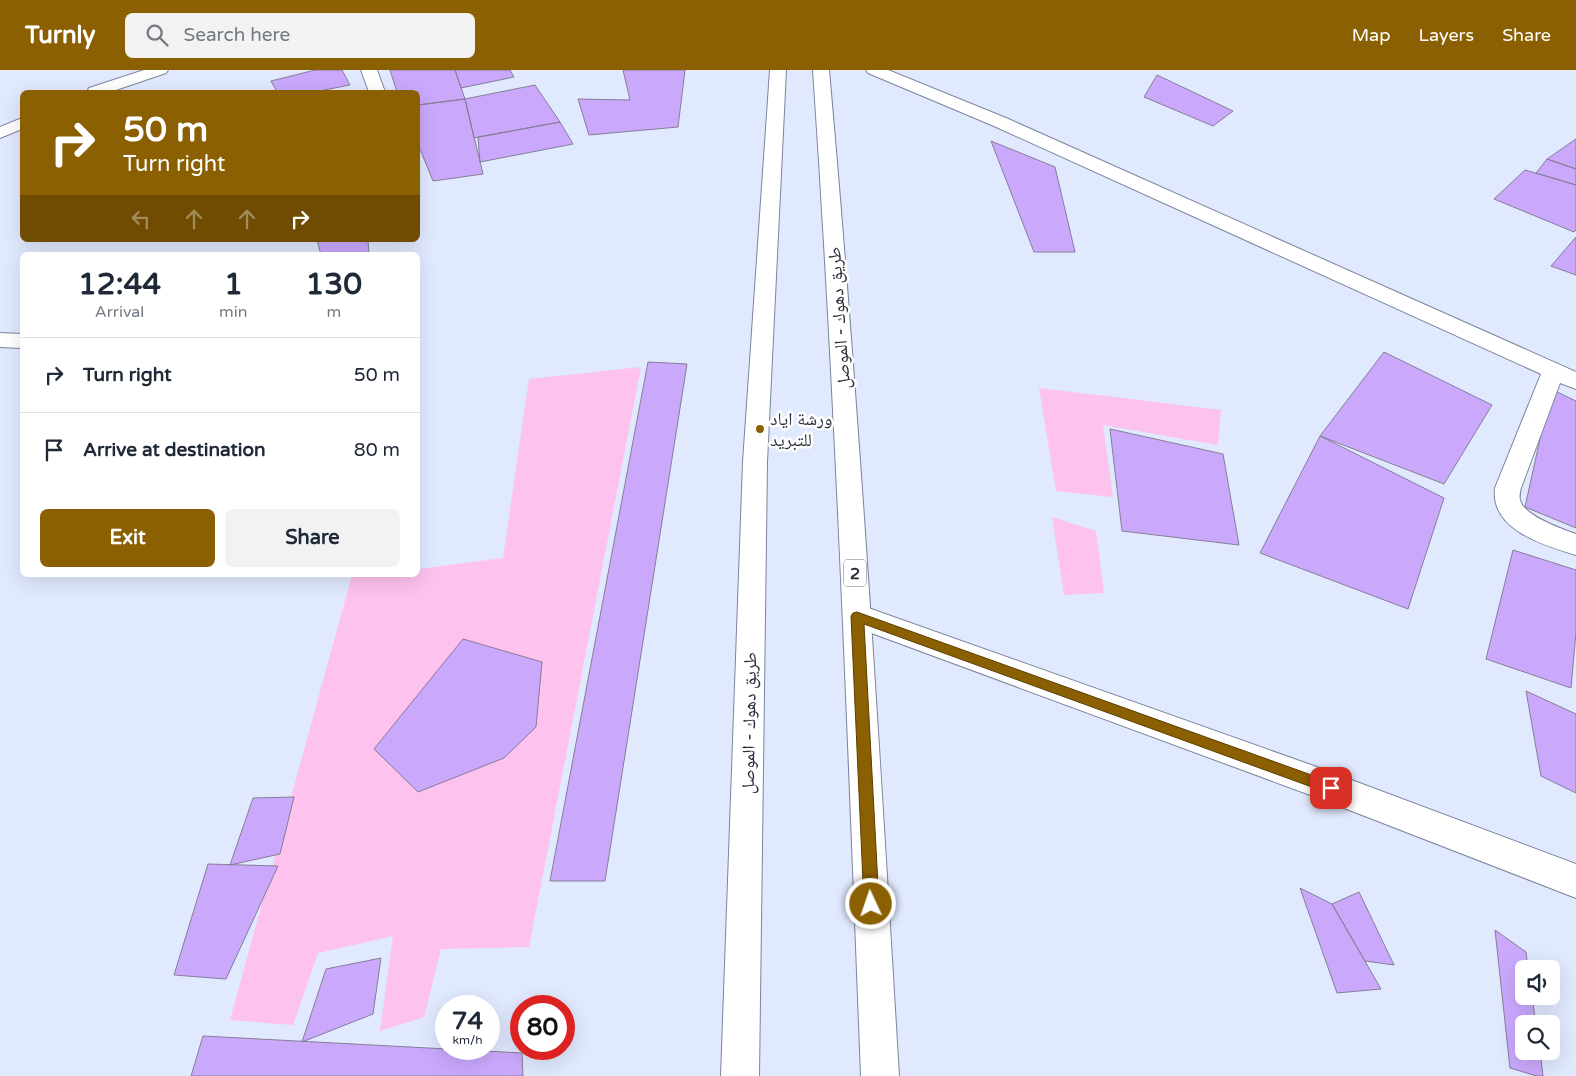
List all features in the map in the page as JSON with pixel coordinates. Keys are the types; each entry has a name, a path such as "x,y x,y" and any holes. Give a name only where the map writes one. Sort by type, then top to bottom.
{"main road":[{"path":"101,90 160,70"},
{"path":"369,70 376,90"},
{"name":"طريق دهوك - الموصل","path":"740,1076 755,462 778,70"},
{"name":"طريق دهوك - الموصل","path":"821,70 834,236 857,616 880,1076"},
{"path":"874,70 1000,122 1576,381"},
{"path":"0,133 20,124"},
{"path":"0,340 20,341"},
{"path":"1553,372 1508,488 1507,501 1516,515 1533,528 1576,545"},
{"path":"857,616 1314,781 1576,881"}],"shaded area":[{"path":"641,367 529,947 441,949 424,1017 380,1031 393,936 318,953 293,1025 230,1020 351,577 420,577 420,569 503,558 529,379"},
{"path":"1039,388 1221,410 1218,445 1103,425 1113,497 1056,491"},
{"path":"1052,517 1096,531 1104,593 1064,595"}],"building":[{"path":"315,70 342,70 350,85 324,90 276,90 271,81"},
{"path":"390,70 455,70 465,99 420,105 420,90 396,90"},
{"path":"455,70 510,70 514,77 461,88"},
{"path":"623,70 685,70 678,127 589,135 578,99 630,100"},
{"path":"1157,75 1233,111 1213,126 1144,97"},
{"path":"535,85 560,122 474,138 465,99"},
{"path":"465,99 483,174 433,181 420,149 420,105"},
{"path":"560,122 573,144 480,162 478,137"},
{"path":"1576,139 1576,169 1547,159"},
{"path":"991,141 1055,167 1075,252 1034,252"},
{"path":"1547,159 1576,169 1576,185 1536,173"},
{"path":"1525,170 1576,185 1576,230 1574,232 1494,199"},
{"path":"1576,237 1576,275 1551,266"},
{"path":"318,242 368,242 369,252 320,252"},
{"path":"1384,352 1492,405 1444,484 1320,436"},
{"path":"648,362 687,364 605,881 550,881"},
{"path":"1551,389 1576,401 1576,528 1525,507"},
{"path":"1110,429 1223,454 1239,545 1122,531"},
{"path":"1320,436 1444,498 1408,609 1260,553"},
{"path":"1513,550 1576,570 1576,632 1571,688 1486,659"},
{"path":"463,639 542,662 536,727 504,758 418,792 374,749"},
{"path":"1526,691 1576,714 1576,793 1541,776"},
{"path":"294,797 280,854 230,865 253,798"},
{"path":"208,864 278,866 226,979 174,975"},
{"path":"1300,888 1332,904 1381,989 1337,993"},
{"path":"1359,892 1394,965 1365,961 1332,904"},
{"path":"1495,930 1526,952 1527,960 1515,960 1515,1005 1533,1005 1535,1015 1515,1015 1515,1060 1541,1060 1543,1076 1510,1068"},
{"path":"381,958 373,1014 302,1042 326,969"},
{"path":"203,1036 435,1048 435,1060 500,1060 500,1052 510,1052 510,1060 522,1060 523,1076 191,1076"}],"place":[{"name":"ورشة اياد للتبريد","path":"760,429"}],"route":[{"path":"871,904 857,616 1331,788"}]}
